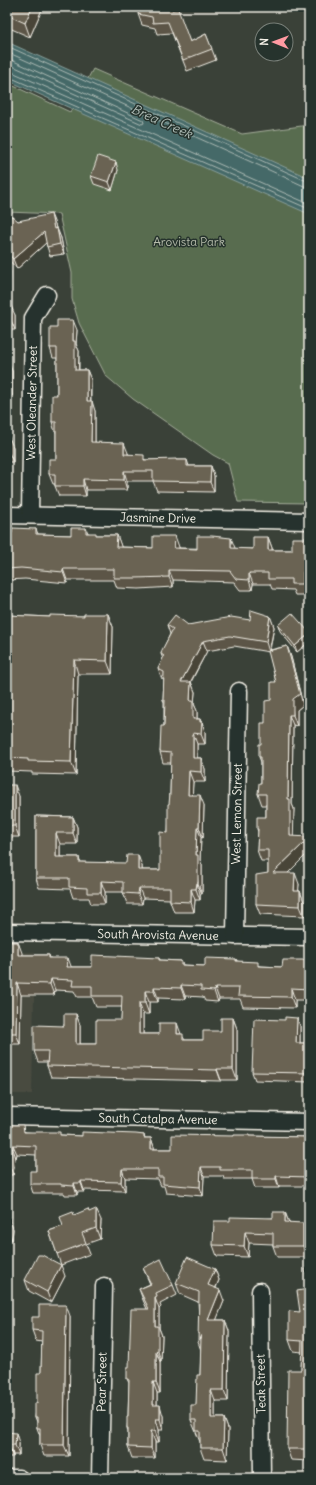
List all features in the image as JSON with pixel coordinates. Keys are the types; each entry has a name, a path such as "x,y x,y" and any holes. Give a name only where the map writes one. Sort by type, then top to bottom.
{"street":[{"name":"West Oleander Street","path":"30,515 33,318 47,295"},
{"name":"Jasmine Drive","path":"7,515 309,521"},
{"name":"West Lemon Street","path":"235,936 239,691"},
{"name":"South Arovista Avenue","path":"7,932 309,937"},
{"name":"South Catalpa Avenue","path":"7,1116 309,1122"},
{"name":"Pear Street","path":"100,1478 104,1286"},
{"name":"Teak Street","path":"260,1290 262,1478"},
{"path":"7,1478 19,1478"}],"shaded area":[{"path":"7,952 35,952 32,1094 7,1094"}],"green space":[{"name":"Arovista Park","path":"93,69 242,134 309,125 309,503 238,502 228,463 213,455 133,399 106,376 79,323 72,299 72,273 59,214 7,212 7,83 70,112"}],"water":[{"name":"Brea Creek","path":"7,42 309,178 309,214 7,80"}],"building":[{"path":"7,7 32,7 25,23 7,15"},
{"path":"139,7 173,7 172,10 178,9 190,42 206,34 212,49 183,60 168,22 153,23 152,17 138,14"},
{"path":"309,66 309,78 306,67"},
{"path":"98,156 116,162 109,182 91,176"},
{"path":"51,214 54,229 57,228 60,244 47,247 44,232 13,259 7,252 7,220 12,216 18,221"},
{"path":"7,305 11,306 11,320 7,320"},
{"path":"57,320 73,320 75,370 87,370 87,401 92,401 91,442 124,443 124,454 144,455 144,460 176,459 187,460 187,466 211,466 210,482 153,481 153,471 124,471 124,480 83,479 83,486 55,486 55,474 49,474 49,459 56,459 56,422 52,422 52,395 57,395 57,348 50,348 50,327 57,327"},
{"path":"8,361 8,386 7,386"},
{"path":"7,437 9,437 9,452 7,452"},
{"path":"12,528 36,529 36,534 71,535 71,528 86,528 86,533 96,533 96,535 117,535 116,547 153,548 153,536 175,536 174,548 197,549 197,536 212,536 231,538 231,548 253,549 253,537 268,537 268,550 292,550 292,538 306,538 306,551 309,551 309,572 303,572 303,584 291,584 291,579 268,579 268,573 249,573 249,580 236,579 230,571 169,570 169,577 114,578 114,569 63,569 63,572 21,568 7,569 7,533 12,533"},
{"path":"251,610 270,616 266,642 230,636 203,641 181,682 191,682 190,701 193,701 193,719 200,719 200,722 202,722 201,734 193,733 193,758 201,758 201,772 189,771 188,795 200,795 196,855 198,855 198,883 196,889 191,889 191,902 170,901 170,888 139,888 138,894 123,893 123,882 101,881 101,893 87,893 87,888 69,887 69,878 36,878 36,816 73,817 73,833 56,833 56,857 79,857 79,862 126,863 127,855 138,855 138,870 160,870 160,832 168,833 168,804 170,794 171,753 160,752 161,726 164,726 165,700 163,700 164,672 158,669 164,656 161,654 162,650 173,629 167,625 175,615 188,625 231,617 250,620"},
{"path":"292,613 309,632 309,634 295,646 278,625"},
{"path":"84,614 108,614 107,661 74,660 71,762 28,761 28,759 7,758 7,615 50,617 50,615 84,616"},
{"path":"287,646 300,694 293,699 293,715 289,715 288,799 290,799 290,836 309,838 273,873 295,873 294,891 300,891 300,906 256,904 256,875 268,873 268,850 257,850 257,817 266,817 266,794 258,794 259,783 261,783 261,757 259,757 259,744 261,744 261,723 265,723 265,701 271,700 271,682 276,682 268,651"},
{"path":"7,785 15,785 15,826 7,826"},
{"path":"7,942 18,942 18,955 49,955 49,958 68,958 67,967 92,967 92,955 159,958 159,960 181,961 181,965 205,966 205,958 236,959 236,961 258,962 258,966 282,967 283,960 309,960 309,989 291,988 291,997 238,996 239,988 215,988 214,991 201,990 201,986 181,985 181,988 154,987 154,991 145,991 145,1003 139,1003 139,1034 159,1034 159,1023 177,1023 177,1034 183,1034 183,1040 203,1040 203,1031 221,1031 221,1018 233,1018 233,1069 217,1070 47,1066 48,1051 34,1051 34,1025 64,1026 64,1014 76,1014 76,1044 96,1044 96,1020 121,1020 122,996 92,996 92,986 72,986 73,980 51,979 50,984 17,983 16,1033 7,1033"},
{"path":"285,1017 297,1018 296,1043 309,1043 309,1073 252,1072 254,1019 285,1020"},
{"path":"7,1125 23,1125 24,1132 60,1132 60,1135 82,1136 82,1132 144,1135 144,1138 151,1138 151,1149 172,1149 172,1135 309,1137 309,1177 276,1176 276,1179 252,1179 252,1170 220,1170 220,1167 201,1167 200,1187 163,1184 163,1177 158,1177 158,1169 122,1169 121,1182 81,1181 81,1183 74,1183 74,1186 61,1184 30,1184 30,1171 36,1171 36,1146 13,1145 13,1149 11,1148 10,1166 7,1166"},
{"path":"88,1209 89,1212 96,1209 96,1228 82,1233 86,1243 57,1254 49,1231 63,1226 60,1217 73,1212 74,1215"},
{"path":"273,1212 285,1212 285,1222 303,1223 303,1246 273,1246 273,1233 245,1232 244,1246 213,1245 214,1221 230,1221 230,1217 273,1218"},
{"path":"7,1218 9,1218 8,1229 7,1229"},
{"path":"38,1255 42,1255 61,1265 47,1292 25,1280"},
{"path":"187,1257 215,1269 208,1285 220,1290 208,1320 225,1320 224,1390 211,1390 211,1418 224,1418 223,1448 200,1448 200,1431 196,1431 196,1420 191,1420 191,1405 196,1405 197,1375 200,1375 201,1335 198,1342 199,1292 176,1283"},
{"path":"161,1259 173,1285 156,1293 157,1297 155,1298 155,1326 158,1326 158,1351 156,1351 156,1382 153,1382 153,1405 160,1405 160,1419 156,1419 155,1431 151,1431 151,1448 128,1447 127,1417 129,1379 127,1379 127,1367 129,1367 131,1309 149,1309 139,1289 151,1284 143,1268"},
{"path":"309,1268 309,1449 287,1449 288,1370 301,1370 302,1341 289,1340 289,1311 300,1312 297,1291 308,1289 305,1269"},
{"path":"39,1305 66,1305 64,1445 40,1445 40,1428 37,1428 37,1417 35,1417 35,1403 37,1403 37,1373 41,1373 42,1331 32,1330 32,1317 39,1317"},
{"path":"7,1432 16,1433 15,1445 7,1446"}]}
